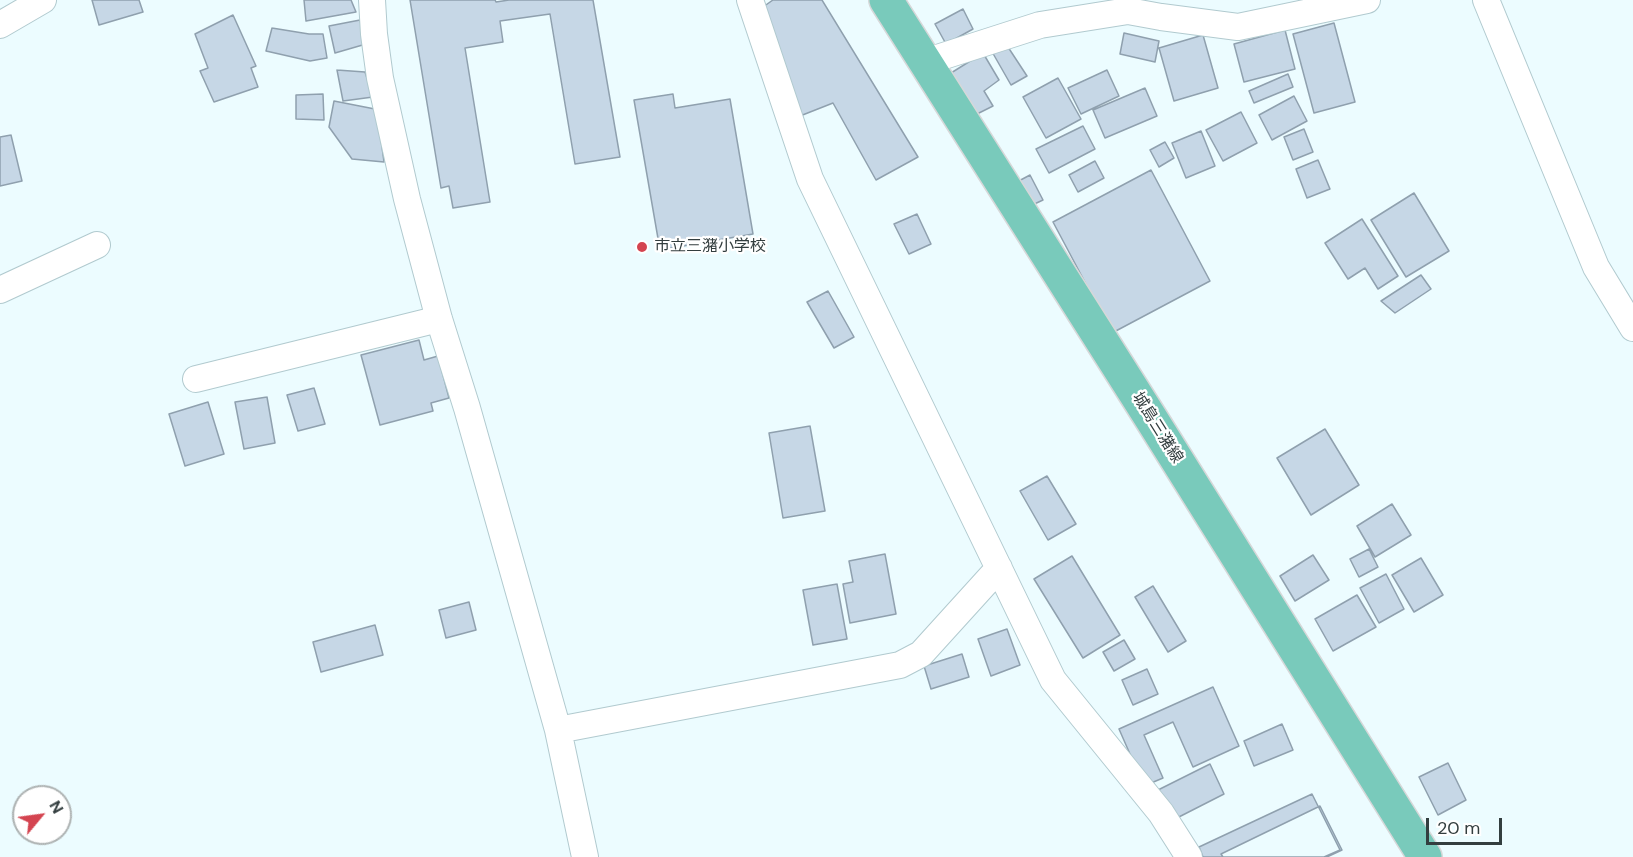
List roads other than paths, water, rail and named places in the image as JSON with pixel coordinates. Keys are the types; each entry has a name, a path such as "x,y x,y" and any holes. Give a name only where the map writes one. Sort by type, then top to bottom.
{"main road":[{"name":"城島三潴線","path":"886,0 1425,857"}],"street":[{"path":"0,25 43,0"},
{"path":"372,0 380,78 407,199 439,319 467,408 558,730 585,857"},
{"path":"750,0 810,178 1053,680 1161,813 1189,857"},
{"path":"926,62 1040,25 1128,11 1160,9 1238,27 1366,0"},
{"path":"1486,0 1596,267 1633,328"},
{"path":"0,290 97,245"},
{"path":"196,379 439,319"},
{"path":"558,730 900,665 921,654 999,568"}],"place":[{"name":"市立三潴小学校","path":"642,247"}]}
